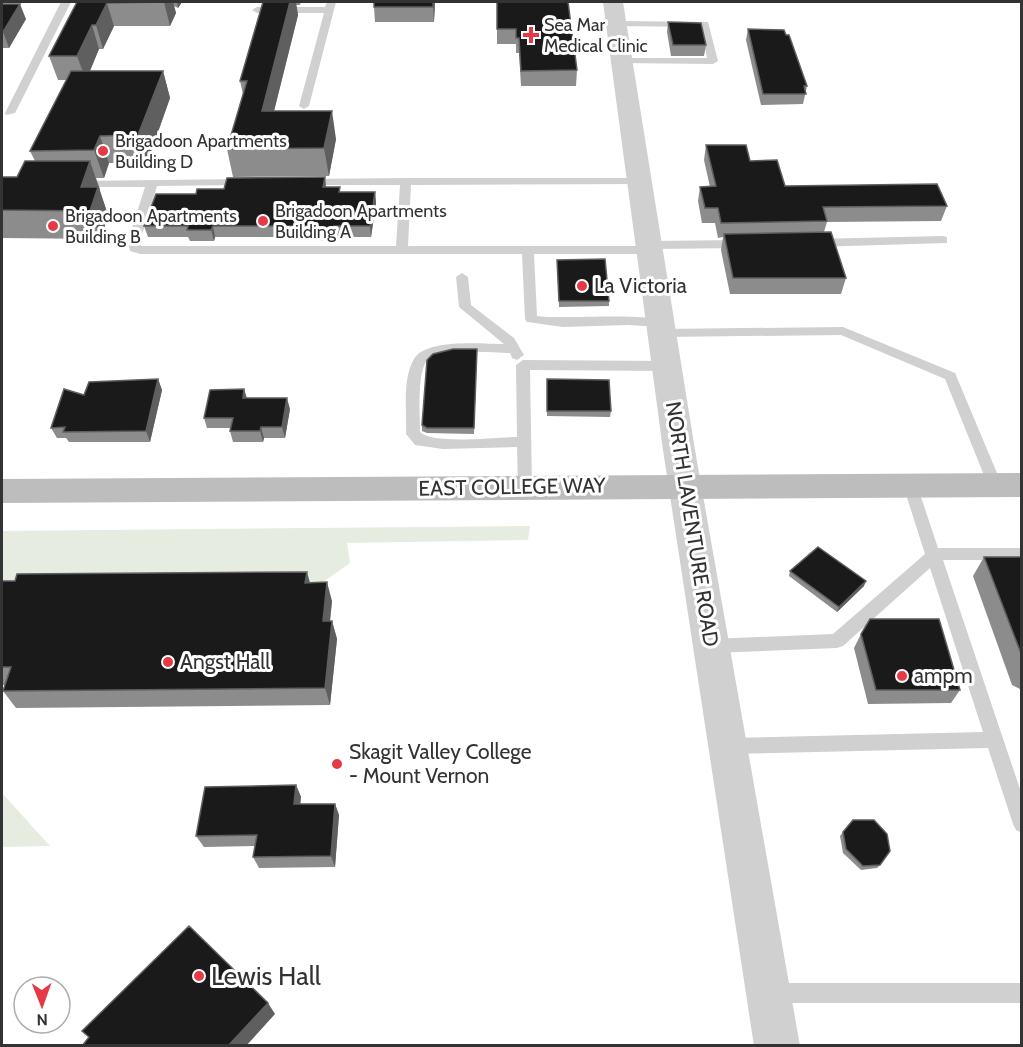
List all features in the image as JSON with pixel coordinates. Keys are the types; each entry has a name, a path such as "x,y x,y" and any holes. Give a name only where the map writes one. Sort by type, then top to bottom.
{"main road":[{"name":"EAST COLLEGE WAY","path":"2,491 1008,485"}],"street":[{"name":"NORTH LAVENTURE ROAD","path":"615,13 666,366 777,1046"}],"lane":[{"path":"10,112 63,6 72,11"},
{"path":"256,10 330,6 304,106"},
{"path":"615,13 705,24 713,61 622,61"},
{"path":"402,250 406,181"},
{"path":"291,182 640,181"},
{"path":"71,184 256,182"},
{"path":"152,183 134,241 134,248 140,250 528,250 754,244"},
{"path":"801,243 943,240"},
{"path":"528,250 531,319 554,325 637,319 661,328 843,331 950,376 1008,485"},
{"path":"462,277 465,307 509,341 523,365 525,487"},
{"path":"514,349 438,350 424,355 418,366 413,434 420,441 436,443 524,442"},
{"path":"523,365 666,366"},
{"path":"910,485 935,554 1022,824"},
{"path":"712,645 759,646 837,640 935,554 1022,554"},
{"path":"728,746 994,740"},
{"path":"769,993 1022,993"}],"shaded area":[{"path":"530,526 528,540 347,543 350,563 312,590 2,583 2,531"},
{"path":"2,793 50,846 2,847"}],"building":[{"path":"77,2 164,2 107,3 96,25 92,25 77,56 49,56"},
{"path":"263,2 290,2 262,111 332,111 324,148 227,149 247,81 240,81"},
{"path":"374,2 433,2 433,7 374,7"},
{"path":"497,2 568,2 577,70 521,71 519,38 516,38 516,29 497,29"},
{"path":"2,4 20,4 3,32 2,32"},
{"path":"668,22 701,23 706,45 673,45"},
{"path":"748,29 784,30 786,35 789,35 807,86 804,86 806,94 763,94"},
{"path":"71,71 163,71 138,135 100,136 94,150 30,151"},
{"path":"706,145 746,145 750,161 777,160 785,186 937,184 947,206 823,207 827,221 721,223 718,208 705,208 700,187 716,186"},
{"path":"25,161 90,161 81,187 98,187 90,211 2,210 2,177 17,177"},
{"path":"325,177 323,187 340,187 339,192 375,192 370,226 334,226 334,230 311,230 312,226 213,226 211,230 187,230 188,226 144,226 156,194 196,194 197,189 224,189 227,178"},
{"path":"831,232 846,278 733,278 724,234"},
{"name":"La Victoria","path":"605,259 609,301 559,301 557,260"},
{"path":"453,349 477,349 474,428 427,428 422,425 427,360 433,354"},
{"path":"158,379 146,431 63,432 65,427 51,428 64,389 84,395 89,382"},
{"path":"547,379 609,380 611,411 547,411"},
{"path":"244,389 243,398 287,398 282,427 261,427 260,431 230,431 233,418 204,418 210,390"},
{"path":"818,547 866,581 839,607 790,571"},
{"path":"984,557 1022,557 1022,656"},
{"name":"Angst Hall","path":"307,572 305,583 327,582 323,621 332,621 325,688 3,691 11,667 2,667 2,581 15,581 17,574"},
{"name":"ampm","path":"870,619 939,619 960,690 876,690 861,634"},
{"path":"296,785 294,804 335,804 331,856 253,857 257,835 196,836 205,787"},
{"path":"853,820 874,820 887,834 890,851 880,865 863,866 846,849 843,832"},
{"name":"Lewis Hall","path":"189,926 268,1003 228,1046 82,1046 89,1037 82,1031"}],"place":[{"name":"Sea Mar Medical Clinic","path":"531,35"},
{"name":"Brigadoon Apartments Building D","path":"103,151"},
{"name":"Brigadoon Apartments Building A","path":"263,221"},
{"name":"Brigadoon Apartments Building B","path":"53,226"},
{"name":"La Victoria","path":"582,286"},
{"name":"Angst Hall","path":"168,662"},
{"name":"ampm","path":"902,676"},
{"name":"Skagit Valley College - Mount Vernon","path":"337,764"},
{"name":"Lewis Hall","path":"199,976"}]}
